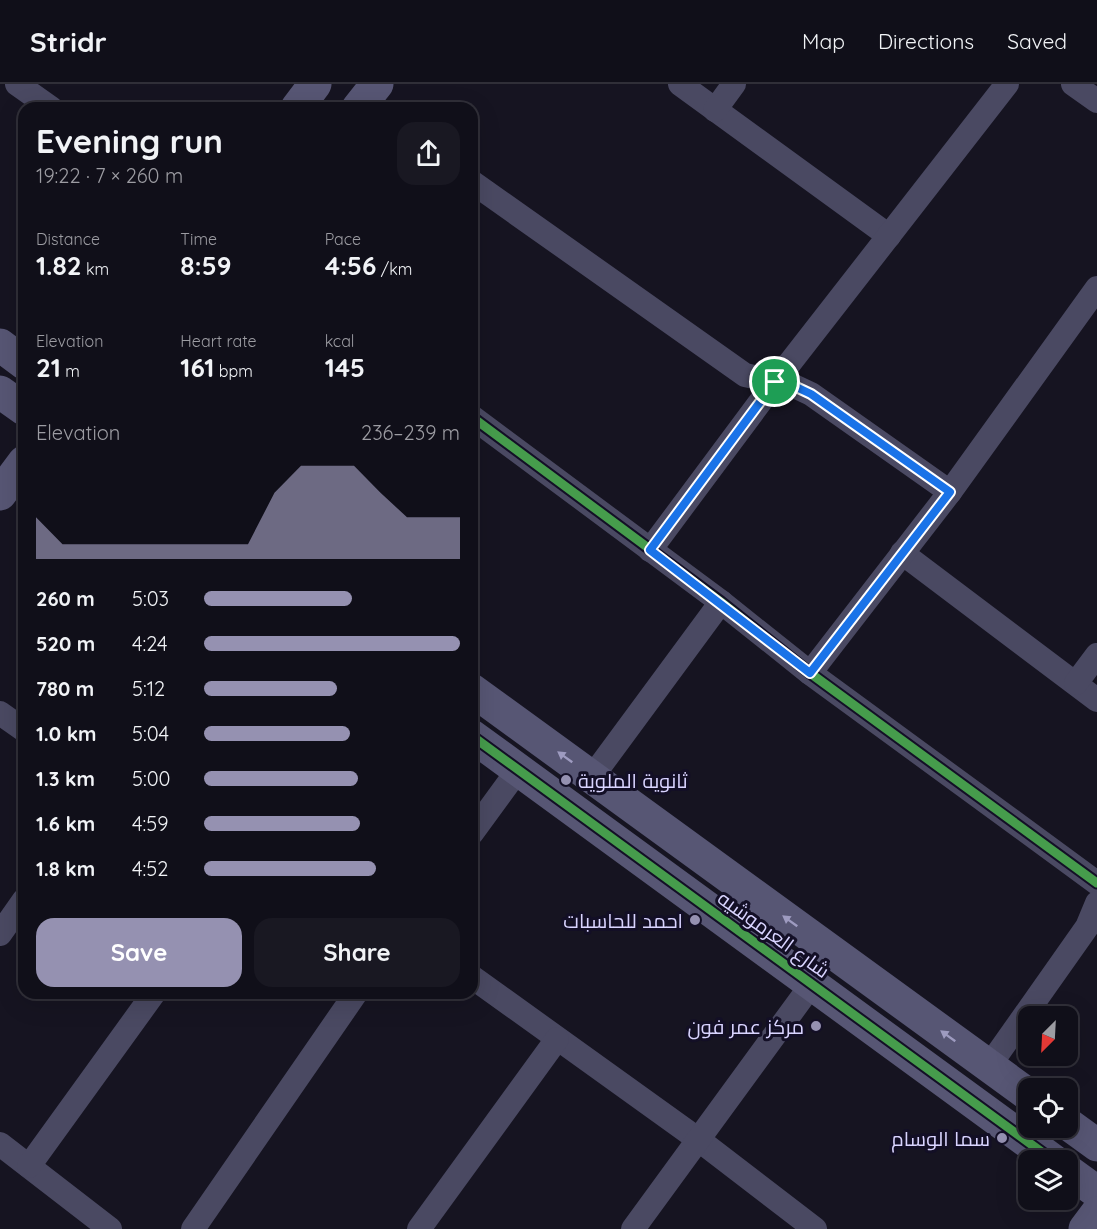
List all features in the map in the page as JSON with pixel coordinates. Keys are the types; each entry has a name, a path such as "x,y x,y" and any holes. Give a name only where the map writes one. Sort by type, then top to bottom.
{"street":[{"path":"17,84 48,97"},
{"path":"302,102 315,84"},
{"path":"680,84 889,236"},
{"path":"715,110 734,84"},
{"path":"650,550 775,382 1007,84"},
{"path":"1073,84 1097,101"},
{"path":"478,186 736,369 755,379 794,386 811,394 950,492"},
{"path":"810,673 950,492 1097,288"},
{"path":"0,345 18,358"},
{"path":"0,392 18,405"},
{"path":"478,421 721,602 810,673 1097,883"},
{"path":"0,494 18,470"},
{"path":"902,553 1097,700"},
{"path":"592,777 721,602"},
{"path":"1076,683 1097,655"},
{"name":"شارع العرموشيه","path":"478,694 1018,1087"},
{"path":"0,712 18,725"},
{"name":"شارع العرموشيه","path":"478,740 1039,1150"},
{"path":"478,825 518,770"},
{"path":"623,846 647,817"},
{"path":"989,1066 1087,927 1097,903"},
{"path":"0,934 18,908"},
{"path":"478,981 699,1140 815,1229"},
{"path":"633,1229 812,984"},
{"path":"29,1166 150,999"},
{"path":"193,1229 352,999"},
{"path":"419,1229 557,1039"},
{"path":"1078,1131 1097,1145"},
{"path":"0,1144 110,1229"},
{"path":"1078,1178 1097,1192"},
{"path":"1085,1229 1097,1213"}],"cycle path":[{"path":"478,421 721,602 810,673 1097,883"},
{"path":"478,740 1039,1150"}],"place":[{"name":"ثانوية الملوية","path":"566,780"},
{"name":"احمد للحاسبات","path":"695,920"},
{"name":"مركز عمر فون","path":"816,1026"},
{"name":"سما الوسام","path":"1002,1138"}],"route":[{"path":"775,382 794,386 811,394 950,492 810,673 721,602 650,550 775,382"}]}
